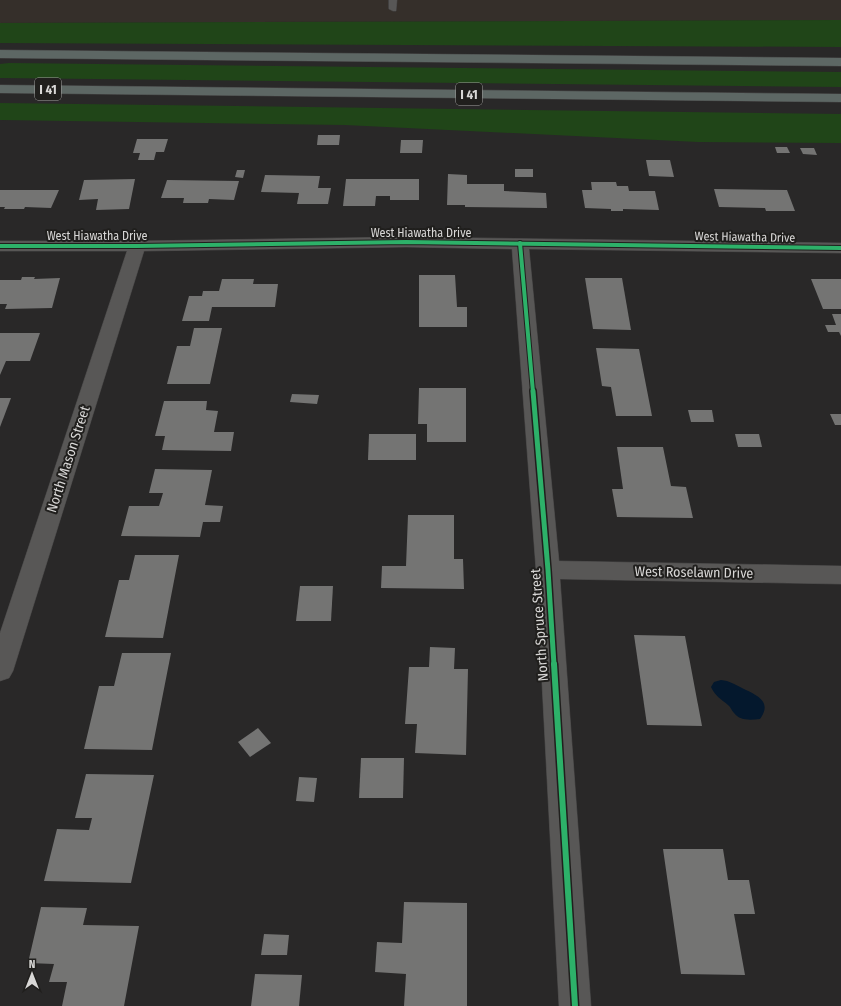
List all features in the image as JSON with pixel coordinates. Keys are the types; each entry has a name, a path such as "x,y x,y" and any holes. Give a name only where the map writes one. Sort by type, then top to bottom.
{"highway":[{"path":"0,54 841,62"},
{"name":"I 41","path":"0,89 841,98"}],"street":[{"name":"West Hiawatha Drive","path":"0,246 137,246 406,242 841,248"},
{"name":"North Spruce Street","path":"520,243 548,570 576,1006"},
{"name":"North Mason Street","path":"0,671 137,246"},
{"name":"West Roselawn Drive","path":"548,570 841,575"}],"lane":[{"path":"393,0 393,9"}],"shaded area":[{"path":"0,0 841,0 841,20 0,23"}],"green space":[{"path":"841,20 841,47 0,43 0,23"},
{"path":"0,64 841,72 841,87 0,78"},
{"path":"0,103 841,114 841,143 698,142 345,125 0,120"}],"water":[{"path":"721,680 727,681 753,693 761,699 765,708 760,719 753,720 736,716 729,706 716,695 711,687 714,682"}],"building":[{"path":"318,135 340,135 339,145 317,145"},
{"path":"137,139 168,139 164,152 156,152 154,160 138,160 140,153 133,153"},
{"path":"401,140 423,140 422,153 400,153"},
{"path":"775,147 787,147 790,153 777,153"},
{"path":"800,148 814,148 817,155 803,154"},
{"path":"646,160 670,160 674,177 649,176"},
{"path":"515,169 533,169 533,177 515,177"},
{"path":"237,170 245,170 243,178 235,177"},
{"path":"448,174 467,175 467,184 504,184 504,191 546,193 547,208 465,207 465,205 447,205"},
{"path":"265,175 320,176 318,188 331,188 328,204 297,204 299,193 261,192"},
{"path":"135,179 129,209 96,210 98,199 79,200 84,180"},
{"path":"346,179 419,179 419,200 390,200 390,196 376,196 375,206 343,206"},
{"path":"167,180 239,181 234,200 209,199 208,203 183,203 184,198 161,198"},
{"path":"591,182 616,182 617,186 628,186 629,191 655,191 659,210 623,209 623,211 611,211 611,209 585,208 582,190 592,190"},
{"path":"714,189 787,190 795,211 766,211 765,208 719,207"},
{"path":"0,190 59,190 51,208 25,207 24,209 4,209 5,207 0,207"},
{"path":"419,275 455,275 457,307 467,307 467,327 419,327"},
{"path":"22,277 35,277 34,279 60,278 52,308 5,309 7,304 0,304 0,280 21,280"},
{"path":"585,278 622,278 631,330 593,329"},
{"path":"222,279 254,279 253,284 278,284 275,307 212,307 209,321 182,321 189,296 202,296 203,291 219,291"},
{"path":"811,279 841,279 841,309 823,309"},
{"path":"832,314 841,314 841,336 839,332 828,332 825,325 836,325"},
{"path":"194,328 222,328 210,384 167,384 177,346 190,346"},
{"path":"0,333 40,333 30,361 6,361 0,375"},
{"path":"596,348 639,349 652,416 616,416 611,387 602,386"},
{"path":"419,388 466,388 466,442 427,442 427,424 418,424"},
{"path":"292,394 319,395 317,404 290,402"},
{"path":"0,398 11,398 0,427"},
{"path":"164,401 207,401 206,410 218,411 214,432 234,432 231,451 162,450 165,436 155,436"},
{"path":"688,410 712,410 714,422 691,422"},
{"path":"830,414 841,414 841,425 835,425"},
{"path":"369,434 416,434 416,460 368,460"},
{"path":"735,434 759,434 762,447 738,447"},
{"path":"617,447 663,447 671,486 686,487 693,518 617,517 612,489 623,489"},
{"path":"155,469 212,470 205,505 223,506 220,522 203,522 200,537 121,536 129,506 159,506 163,493 149,493"},
{"path":"408,515 454,515 454,559 463,559 464,589 381,588 382,566 406,566"},
{"path":"135,555 179,555 163,638 105,637 119,580 129,580"},
{"path":"300,586 333,586 331,621 296,621"},
{"path":"634,635 685,636 702,726 647,725"},
{"path":"430,647 455,648 454,669 468,669 466,755 415,753 417,724 405,724 409,667 429,667"},
{"path":"122,653 171,653 152,750 84,749 99,686 114,686"},
{"path":"258,728 271,743 250,757 238,742"},
{"path":"361,758 404,758 403,798 359,798"},
{"path":"86,774 154,775 131,883 44,881 57,829 89,830 92,818 75,818"},
{"path":"299,777 317,778 314,802 296,801"},
{"path":"663,849 723,849 728,880 749,880 755,914 734,914 745,975 681,974"},
{"path":"404,902 467,903 467,1006 404,1006 406,974 375,972 377,942 402,943"},
{"path":"41,907 87,908 83,925 139,926 124,1006 62,1006 67,982 49,982 54,964 28,963"},
{"path":"264,934 289,935 287,955 261,955"},
{"path":"255,974 302,975 299,1006 251,1006"}],"cycle path":[{"path":"0,246 137,246 406,242 841,248"},
{"path":"520,243 548,570 575,1006"}]}
